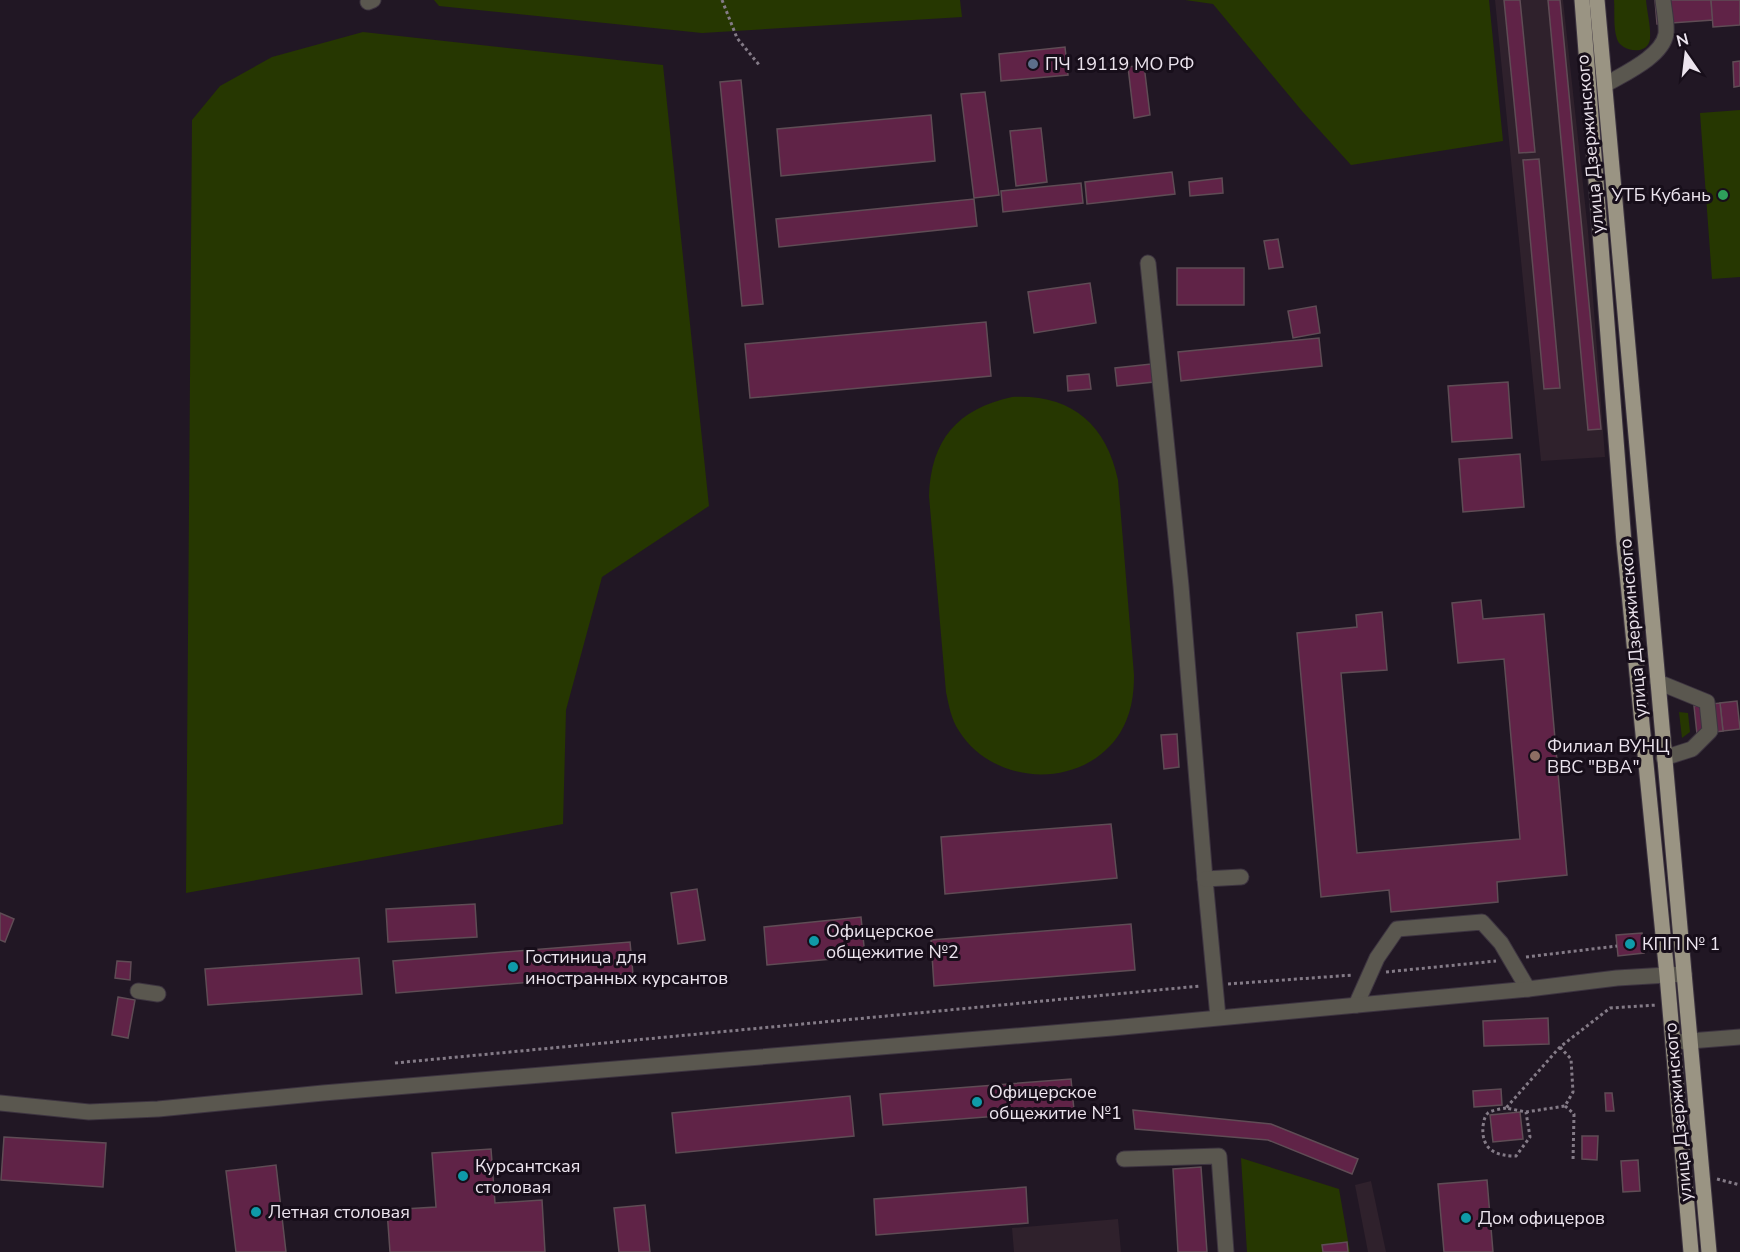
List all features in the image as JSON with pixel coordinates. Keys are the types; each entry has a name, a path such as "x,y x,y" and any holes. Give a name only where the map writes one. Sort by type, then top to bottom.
{"main road":[{"name":"улица Дзержинского","path":"1582,0 1624,543 1667,975 1691,1252"},
{"name":"улица Дзержинского","path":"1597,0 1664,758 1692,1041 1709,1252"}],"street":[{"path":"1605,85 1656,52 1666,35 1663,0"},
{"path":"1148,263 1181,586 1218,1017"},
{"path":"1624,543 1645,540"},
{"path":"1658,682 1707,702 1710,731 1692,749 1664,758"},
{"path":"1205,879 1241,877"},
{"path":"1356,1005 1377,958 1397,929 1482,922 1501,943 1528,989"},
{"path":"0,1103 89,1112 158,1109 347,1091 1100,1029 1528,989 1617,978 1684,974"},
{"path":"138,991 158,994"},
{"path":"1673,1042 1740,1037"},
{"path":"1124,1159 1219,1156 1226,1252"}],"path":[{"path":"722,0 737,38 760,66"},
{"path":"395,1064 1215,985 1369,974 1617,946"},
{"path":"1506,1108 1560,1047 1610,1008 1658,1005"},
{"path":"1526,1112 1530,1137 1516,1156 1500,1156 1487,1147 1482,1134 1484,1118 1489,1112 1506,1108 1526,1112 1564,1106 1574,1092 1571,1059 1560,1047"},
{"path":"1564,1106 1574,1114 1574,1161"},
{"path":"1717,1179 1740,1185"}],"shaded area":[{"path":"1495,0 1563,0 1588,231 1605,457 1541,461"},
{"path":"1371,1181 1386,1252 1368,1252 1355,1185"},
{"path":"1118,1219 1121,1252 1014,1252 1012,1228"}],"green space":[{"path":"434,0 960,0 962,17 702,33 439,6"},
{"path":"1185,0 1489,0 1503,141 1351,165 1302,111 1213,4"},
{"path":"1614,0 1646,0 1650,39 1645,48 1634,50 1619,43 1615,30"},
{"path":"363,32 663,65 709,506 602,577 566,710 563,824 186,893 192,120 220,86 272,57"},
{"name":"УТБ Кубань","path":"1740,110 1740,277 1712,279 1700,113"},
{"path":"1012,397 1033,397 1051,401 1068,407 1082,416 1105,443 1118,480 1134,675 1131,705 1120,733 1104,752 1085,765 1062,772 1039,774 1016,771 994,763 974,750 959,731 952,717 946,692 929,496 931,476 942,443 962,419 993,402"},
{"path":"1679,712 1688,713 1690,732 1682,738"},
{"path":"1241,1158 1339,1189 1350,1252 1247,1252"}],"building":[{"path":"1504,0 1520,0 1535,152 1519,153"},
{"path":"1548,0 1560,0 1601,429 1588,430"},
{"path":"1655,0 1711,0 1713,20 1657,24"},
{"path":"1711,0 1740,0 1740,25 1713,27"},
{"name":"ПЧ 19119 МО РФ","path":"1065,47 1068,75 1001,81 999,54"},
{"path":"1740,61 1740,86 1734,87 1733,62"},
{"path":"1144,65 1150,115 1134,118 1128,67"},
{"path":"741,80 763,304 742,306 720,82"},
{"path":"985,92 999,195 974,198 961,94"},
{"path":"931,115 935,161 781,176 777,129"},
{"path":"1041,128 1047,182 1016,186 1010,131"},
{"path":"1539,159 1560,388 1544,389 1523,160"},
{"path":"1172,172 1175,194 1087,204 1085,182"},
{"path":"1222,178 1223,193 1190,196 1189,182"},
{"path":"1081,183 1083,203 1003,212 1001,191"},
{"path":"974,199 977,226 779,247 776,219"},
{"path":"1278,239 1283,267 1269,269 1264,241"},
{"path":"1177,268 1244,268 1244,305 1177,305"},
{"path":"1090,283 1096,323 1034,333 1028,292"},
{"path":"1316,306 1320,333 1293,338 1288,311"},
{"path":"986,322 991,376 750,398 745,344"},
{"path":"1319,338 1322,366 1181,381 1178,352"},
{"path":"1151,364 1154,382 1117,386 1115,368"},
{"path":"1089,374 1091,389 1068,391 1067,376"},
{"path":"1508,382 1512,438 1452,442 1448,386"},
{"path":"1520,454 1524,507 1463,512 1459,459"},
{"name":"Филиал ВУНЦ ВВС \"ВВА\"","path":"1481,600 1483,619 1544,614 1567,875 1497,882 1498,902 1391,912 1389,890 1321,897 1297,633 1357,627 1356,615 1382,612 1387,670 1341,673 1357,853 1520,839 1504,659 1458,663 1452,603"},
{"path":"1737,701 1740,729 1723,731 1720,703"},
{"path":"1720,703 1723,731 1697,734 1694,706"},
{"path":"1177,734 1179,767 1164,769 1161,735"},
{"path":"1111,824 1117,878 945,894 941,837"},
{"path":"697,889 705,940 678,944 671,893"},
{"path":"475,904 477,937 388,942 386,909"},
{"path":"0,913 14,919 5,942 0,940"},
{"name":"Офицерское общежитие №2","path":"861,917 865,956 767,965 764,927"},
{"path":"1131,924 1135,970 934,986 931,940"},
{"name":"КПП № 1","path":"1642,933 1644,953 1618,956 1616,935"},
{"name":"Гостиница для иностранных курсантов","path":"630,942 633,974 396,993 393,961"},
{"path":"359,958 362,994 208,1005 205,969"},
{"path":"117,961 131,962 130,980 115,978"},
{"path":"118,997 135,1000 128,1038 112,1035"},
{"path":"1548,1018 1549,1044 1484,1046 1483,1021"},
{"name":"Офицерское общежитие №1","path":"1071,1079 1074,1110 883,1125 880,1094"},
{"path":"1501,1089 1502,1105 1474,1107 1473,1091"},
{"path":"1605,1093 1612,1093 1614,1111 1606,1111"},
{"path":"850,1096 854,1136 676,1153 672,1113"},
{"path":"1133,1110 1271,1124 1358,1159 1352,1174 1268,1140 1135,1129"},
{"path":"1520,1112 1523,1139 1493,1142 1490,1115"},
{"path":"1582,1136 1598,1136 1597,1160 1582,1159"},
{"path":"4,1137 106,1143 103,1187 1,1180"},
{"name":"Курсантская столовая","path":"491,1149 495,1203 542,1200 545,1252 390,1252 387,1210 436,1207 432,1153"},
{"path":"1638,1160 1640,1191 1623,1192 1621,1161"},
{"name":"Летная столовая","path":"276,1165 286,1252 236,1252 226,1171"},
{"path":"1201,1167 1207,1252 1178,1252 1173,1169"},
{"name":"Дом офицеров","path":"1487,1180 1493,1252 1444,1252 1438,1184"},
{"path":"1026,1187 1028,1223 876,1235 874,1199"},
{"path":"645,1205 650,1252 619,1252 614,1208"},
{"path":"1347,1242 1348,1252 1323,1252 1322,1245"}],"place":[{"name":"ПЧ 19119 МО РФ","path":"1033,64"},
{"name":"УТБ Кубань","path":"1723,195"},
{"name":"Филиал ВУНЦ ВВС \"ВВА\"","path":"1535,756"},
{"name":"Офицерское общежитие №2","path":"814,941"},
{"name":"КПП № 1","path":"1630,944"},
{"name":"Гостиница для иностранных курсантов","path":"513,967"},
{"name":"Офицерское общежитие №1","path":"977,1102"},
{"name":"Курсантская столовая","path":"463,1176"},
{"name":"Летная столовая","path":"256,1212"},
{"name":"Дом офицеров","path":"1466,1218"}]}
